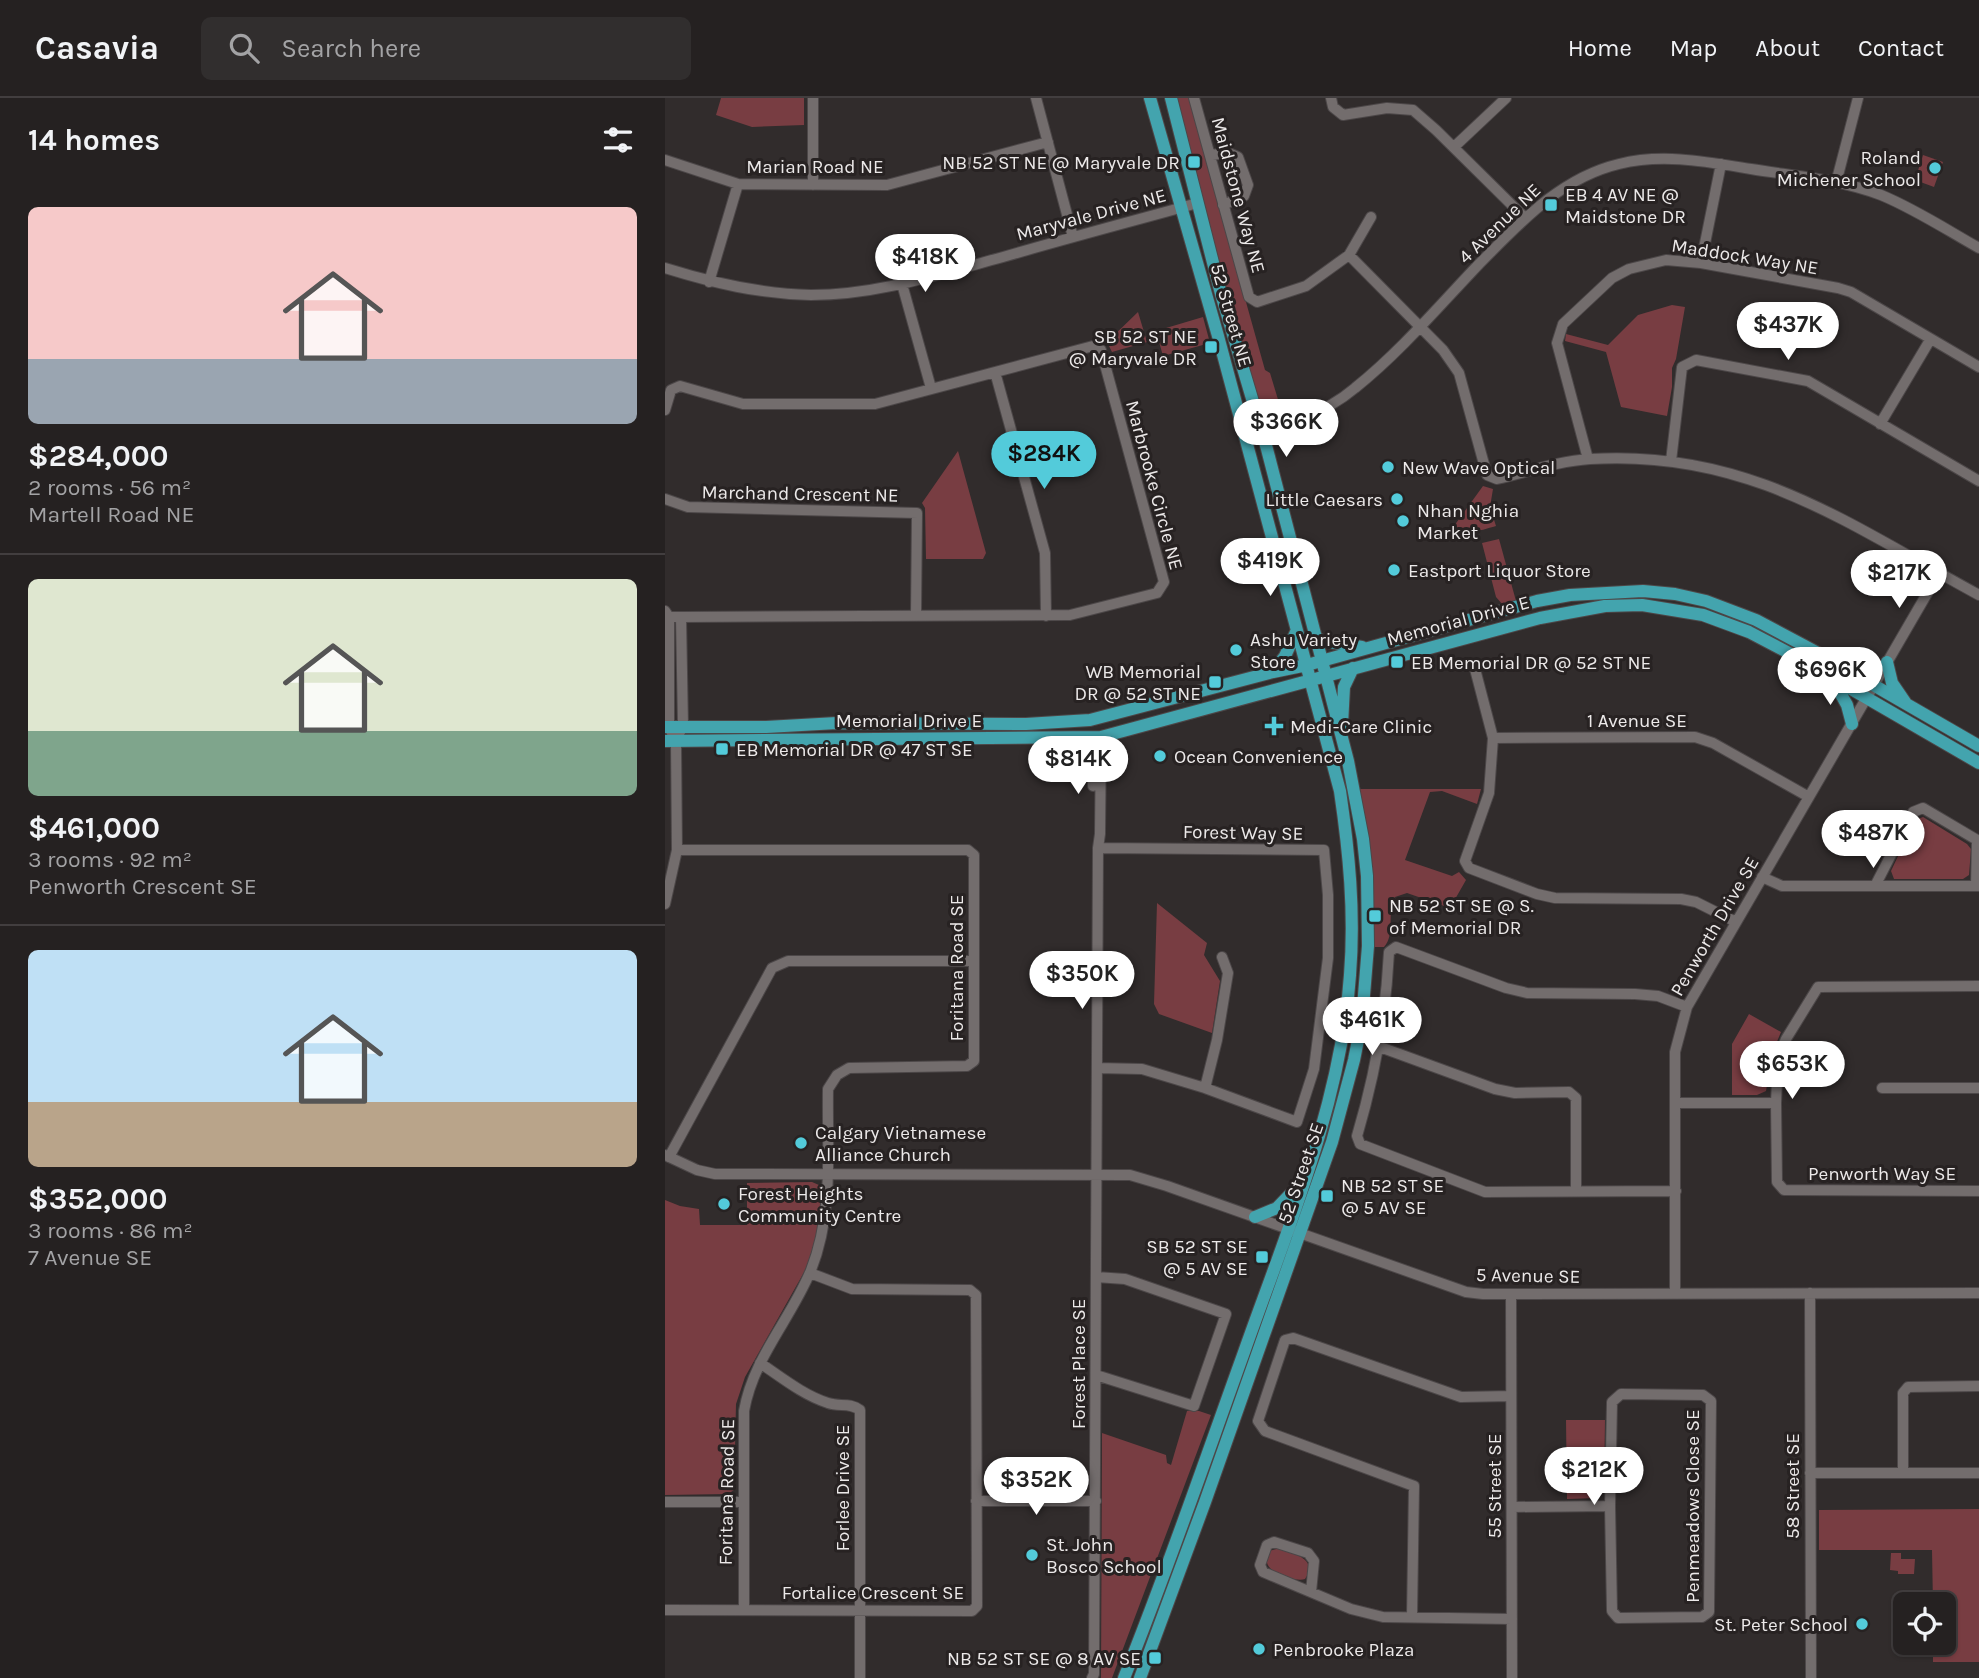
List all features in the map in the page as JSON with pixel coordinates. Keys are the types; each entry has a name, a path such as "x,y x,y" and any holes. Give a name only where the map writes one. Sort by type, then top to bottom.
{"main road":[{"name":"52 Street NE","path":"1150,98 1307,665"},
{"name":"52 Street NE","path":"1171,98 1221,295 1262,432 1321,661"},
{"name":"Memorial Drive E","path":"667,727 766,727 837,723 1026,724 1090,720 1307,665 1537,601 1604,591 1643,591 1675,594 1735,611 1818,653 1871,692 1979,763"},
{"name":"Memorial Drive E","path":"670,741 1097,738 1574,610 1641,605 1703,615 1731,624 1789,653 1833,680 1907,705 1979,746"},
{"path":"1273,672 1285,656 1296,632"},
{"path":"1315,637 1322,641 1369,648"},
{"name":"52 Street SE","path":"1124,1678 1293,1230 1332,1142 1345,1098 1362,1020 1368,905 1363,839 1341,732 1321,661"},
{"path":"1887,663 1892,683 1907,705"},
{"name":"52 Street SE","path":"1140,1678 1205,1502 1293,1230 1339,1058 1350,976 1352,897 1340,791 1307,665"},
{"path":"1341,732 1344,687 1353,668"},
{"path":"1833,680 1847,705 1852,724"},
{"path":"1275,689 1299,691 1315,699"},
{"path":"1255,1217 1277,1208 1305,1179"}],"street":[{"path":"813,98 813,185"},
{"path":"1036,98 1073,237"},
{"name":"Maidstone Way NE","path":"1194,98 1249,297 1257,302 1306,286 1349,255"},
{"path":"1331,98 1333,107 1343,115 1387,108 1413,110 1525,218"},
{"path":"1454,147 1506,98"},
{"path":"1836,183 1858,98"},
{"name":"Marian Road NE","path":"665,160 738,184 887,185 1048,142"},
{"path":"1210,155 1229,153 1238,157 1248,185 1244,196 1223,205"},
{"name":"4 Avenue NE","path":"1245,437 1308,418 1346,395 1419,327 1525,218 1558,191 1587,175 1619,164 1649,159 1721,164 1836,183 1882,196 1979,248"},
{"path":"1702,263 1721,164"},
{"path":"709,282 738,184"},
{"name":"Maryvale Drive NE","path":"665,268 709,282 751,290 811,295 875,290 1198,203"},
{"path":"1371,217 1349,255 1443,350 1459,373 1487,475 1497,479 1588,459 1671,461 1719,470 1777,488 1838,517 1979,595"},
{"name":"Maddock Way NE","path":"1588,459 1557,343 1563,324 1612,278 1629,269 1666,260 1702,263 1851,292 1979,367"},
{"path":"902,284 930,388"},
{"path":"1880,424 1930,340"},
{"name":"Marbrooke Circle NE","path":"665,410 671,390 680,386 743,404 875,404 1093,346 1101,350 1164,582 1157,593 1070,615 681,617 667,614"},
{"path":"1671,461 1682,367 1696,360 1808,381 1979,481"},
{"path":"995,372 1045,553 1046,615"},
{"name":"Marchand Crescent NE","path":"665,499 688,508 917,513 916,616"},
{"name":"Penworth Drive SE","path":"1675,1293 1675,1052 1687,1007 1939,573"},
{"path":"665,904 677,850 667,727 667,614"},
{"path":"670,741 683,726 681,617"},
{"path":"1475,669 1493,738 1490,785 1465,861 1469,869 1555,898 1681,899 1696,902 1736,922"},
{"name":"1 Avenue SE","path":"1493,738 1695,737 1713,743 1808,797"},
{"name":"Forest Place SE","path":"1092,1678 1096,1501 1098,848 1094,834 1097,738"},
{"path":"1762,877 1782,886 1875,886 1977,886 1977,840 1923,808 1913,812 1875,886"},
{"name":"Forest Way SE","path":"1097,1068 1142,1069 1205,1088 1297,1122 1314,1069 1328,958 1328,895 1324,850 1098,848"},
{"name":"Foritana Road SE","path":"677,850 968,850 974,855 974,1060 967,1066 849,1068 837,1075 828,1089 827,1212 821,1242 810,1273 760,1363 748,1390 744,1411 744,1610"},
{"path":"1676,1191 1485,1192 1360,1144 1357,1136 1380,1047 1387,997 1389,952 1396,947 1506,988 1527,993 1658,996 1687,1007"},
{"path":"1205,1088 1217,1040 1228,973 1222,957"},
{"path":"667,1156 772,968 788,961 973,961"},
{"name":"Penworth Way SE","path":"1979,986 1818,987 1786,1039 1778,1058 1776,1103 1777,1182 1784,1190 1979,1191"},
{"path":"1380,1047 1495,1089 1515,1093 1569,1092 1576,1098 1576,1191"},
{"path":"1882,1088 1979,1088"},
{"path":"1675,1103 1776,1103"},
{"name":"5 Avenue SE","path":"667,1156 697,1170 715,1174 1130,1175 1151,1180 1466,1292 1483,1294 1979,1293"},
{"name":"Fortalice Crescent SE","path":"665,1610 972,1611 977,1606 976,1295 970,1290 852,1289 810,1273"},
{"path":"1096,1277 1125,1279 1226,1314 1193,1406 1096,1375"},
{"name":"58 Street SE","path":"1810,1293 1811,1678"},
{"name":"55 Street SE","path":"1511,1294 1512,1678"},
{"path":"1412,1617 1413,1486 1265,1431 1258,1421 1285,1340 1293,1338 1461,1397 1511,1396"},
{"name":"Forlee Drive SE","path":"760,1363 810,1395 830,1404 854,1405 860,1410 860,1678"},
{"path":"1903,1472 1903,1393 1908,1387 1979,1386"},
{"name":"Penmeadows Close SE","path":"1621,1394 1703,1395 1711,1401 1709,1612 1702,1617 1618,1618 1612,1611 1610,1506 1612,1402 1621,1394"},
{"path":"1810,1473 1979,1473"},
{"path":"977,1501 1096,1501"},
{"path":"665,1502 743,1502"},
{"path":"1512,1507 1610,1506"},
{"path":"1311,1592 1314,1561 1308,1553 1274,1542 1267,1545 1260,1565 1263,1572 1311,1592 1364,1613 1383,1617 1512,1619"}],"shaded area":[{"path":"721,98 804,98 804,125 752,127 716,115"},
{"path":"1174,98 1189,98 1265,370 1270,373 1283,416 1269,417 1259,406"},
{"path":"1923,155 1943,162 1934,187 1915,180"},
{"path":"1672,305 1685,307 1672,368 1667,416 1621,407 1606,352 1565,341 1566,334 1608,345 1638,315"},
{"path":"1138,312 1147,342 1112,352 1107,342"},
{"path":"1203,317 1210,343 1163,356 1156,331"},
{"path":"958,451 986,553 983,559 926,559 925,508 922,503"},
{"path":"1483,486 1493,489 1490,507 1496,526 1464,531 1454,526"},
{"path":"1499,539 1516,601 1503,605 1496,597 1482,543"},
{"path":"1360,789 1481,789 1477,804 1442,791 1430,792 1405,860 1452,876 1459,872 1466,880 1450,908 1407,893 1395,897 1391,909 1390,936 1384,947 1373,947 1368,840"},
{"path":"1923,817 1971,849 1969,875 1963,879 1894,879 1891,871 1915,820"},
{"path":"1157,903 1207,943 1204,955 1220,981 1212,1033 1159,1014 1154,1004"},
{"path":"1749,1014 1781,1032 1773,1051 1766,1091 1757,1095 1732,1095 1732,1044"},
{"path":"812,1182 819,1185 822,1191 822,1203 817,1234 807,1267 745,1377 736,1404 734,1490 728,1494 665,1495 665,1200 699,1209 700,1225 747,1225 747,1183"},
{"path":"1187,1411 1211,1415 1112,1678 1101,1678 1102,1433 1166,1455 1167,1463 1171,1465"},
{"path":"1566,1420 1605,1420 1604,1489 1597,1498 1567,1499"},
{"path":"1979,1509 1979,1662 1933,1662 1933,1655 1956,1655 1956,1592 1933,1592 1932,1550 1819,1550 1819,1510"},
{"path":"1280,1548 1307,1562 1309,1572 1305,1579 1284,1576 1269,1567 1269,1551"},
{"path":"1891,1553 1901,1553 1901,1559 1915,1559 1914,1574 1898,1574 1898,1571 1890,1570"}],"place":[{"name":"NB 52 ST NE @ Maryvale DR","path":"1194,162"},
{"name":"Roland Michener School","path":"1935,168"},
{"name":"EB 4 AV NE @ Maidstone DR","path":"1551,205"},
{"name":"SB 52 ST NE @ Maryvale DR","path":"1211,347"},
{"name":"New Wave Optical","path":"1388,467"},
{"name":"Little Caesars","path":"1397,499"},
{"name":"Nhan Nghia Market","path":"1403,521"},
{"name":"Eastport Liquor Store","path":"1394,570"},
{"name":"Ashu Variety Store","path":"1236,650"},
{"name":"EB Memorial DR @ 52 ST NE","path":"1397,662"},
{"name":"WB Memorial DR @ 52 ST NE","path":"1215,682"},
{"name":"Medi-Care Clinic","path":"1274,726"},
{"name":"EB Memorial DR @ 47 ST SE","path":"722,749"},
{"name":"Ocean Convenience","path":"1160,756"},
{"name":"NB 52 ST SE @ S. of Memorial DR","path":"1375,916"},
{"name":"Calgary Vietnamese Alliance Church","path":"801,1143"},
{"name":"NB 52 ST SE @ 5 AV SE","path":"1327,1196"},
{"name":"Forest Heights Community Centre","path":"724,1204"},
{"name":"SB 52 ST SE @ 5 AV SE","path":"1262,1257"},
{"name":"St. John Bosco School","path":"1032,1555"},
{"name":"St. Peter School","path":"1862,1624"},
{"name":"Penbrooke Plaza","path":"1259,1649"},
{"name":"NB 52 ST SE @ 8 AV SE","path":"1155,1658"}]}
